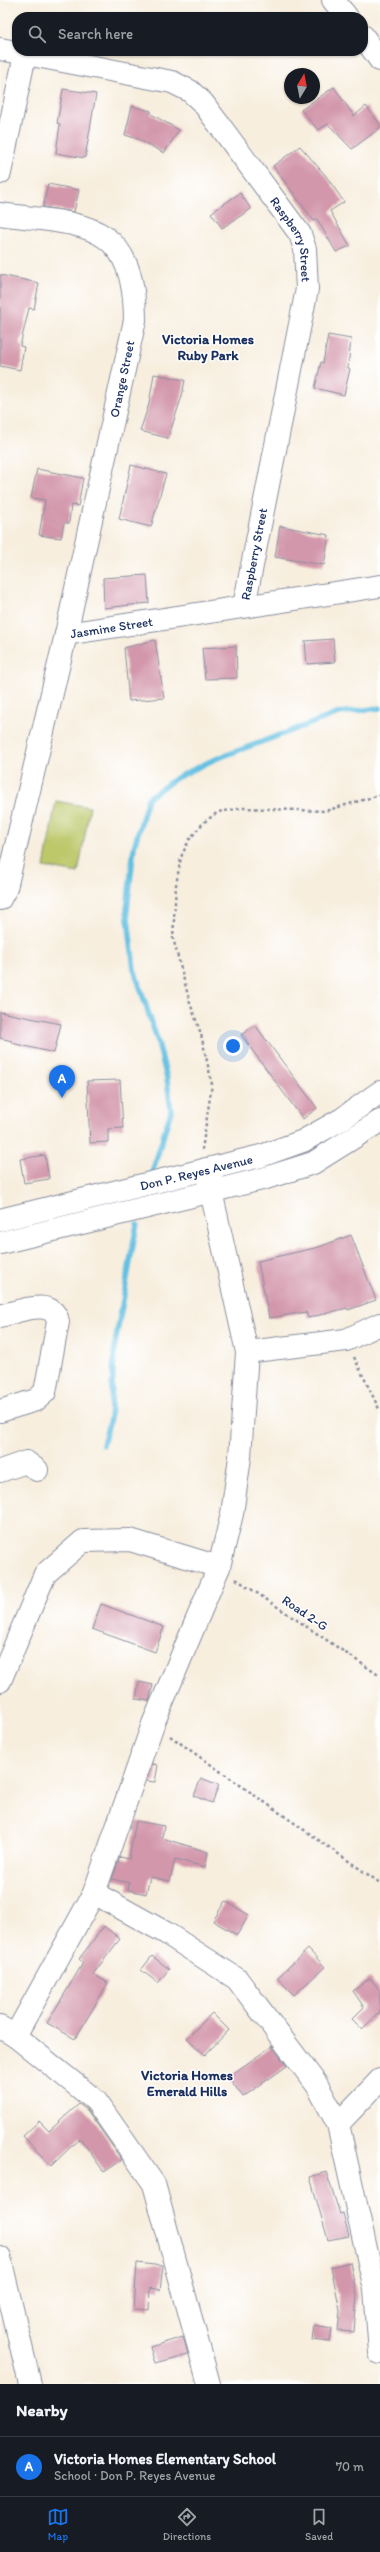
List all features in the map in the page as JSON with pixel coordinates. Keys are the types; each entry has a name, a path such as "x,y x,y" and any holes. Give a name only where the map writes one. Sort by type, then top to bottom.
{"street":[{"path":"333,0 343,12"},
{"name":"Raspberry Street","path":"0,49 12,51"},
{"path":"0,173 25,56"},
{"name":"Raspberry Street","path":"36,56 172,82 190,91 203,103 300,234 305,249 307,289 244,606"},
{"name":"Orange Street","path":"0,214 73,224 95,231 116,245 128,266 135,291 135,320 66,634"},
{"name":"Jasmine Street","path":"0,899 6,888 66,634 380,586"},
{"name":"Don P. Reyes Avenue","path":"0,1220 261,1156 303,1141 342,1119 380,1092"},
{"name":"Don P. Reyes Avenue","path":"0,1243 212,1192 266,1178 313,1163 380,1121"},
{"path":"206,1169 247,1352 240,1457 232,1514 219,1567 153,1724 94,1893 7,2032 96,2101 154,2184 209,2384"},
{"path":"0,1316 43,1308 51,1309 57,1315 58,1322 45,1392 36,1400 0,1411"},
{"path":"247,1352 346,1340 380,1324"},
{"path":"0,1471 26,1462 38,1470"},
{"path":"0,1681 45,1574 83,1541 130,1540 219,1567"},
{"path":"94,1893 166,1933 237,1979 317,2085 338,2124 375,2289 380,2353"},
{"path":"338,2124 380,2080"},
{"path":"1,2259 30,2384"}],"path":[{"path":"206,1169 202,1149 212,1084 211,1071 173,938 176,885 181,857 189,840 204,823 218,812 243,808 319,811 380,796"},
{"path":"346,1340 380,1411"},
{"name":"Road 2-G","path":"219,1567 380,1676"},
{"path":"153,1724 380,1883"}],"green space":[{"path":"56,801 90,807 78,873 44,867"}],"building":[{"path":"334,87 354,116 366,106 380,124 380,128 352,149 328,124 318,130 301,110 310,104 320,104 320,97"},
{"path":"63,89 96,94 85,158 56,153 60,124 57,123"},
{"path":"132,106 151,111 151,114 179,130 164,153 138,139 125,135"},
{"path":"300,146 326,176 344,202 330,211 350,246 336,252 317,219 314,221 273,166"},
{"path":"48,184 79,190 74,212 43,207"},
{"path":"240,193 251,209 222,228 211,213"},
{"path":"0,275 39,283 34,309 29,308 20,346 24,347 20,370 0,366"},
{"path":"328,335 351,339 348,368 350,369 344,395 315,388 321,362 323,363"},
{"path":"154,374 185,380 182,396 168,438 140,431 149,404"},
{"path":"131,465 166,474 151,527 119,519"},
{"path":"37,469 83,478 78,506 71,505 69,523 64,523 61,538 39,535 45,500 31,498"},
{"path":"280,526 329,535 324,565 275,557"},
{"path":"147,575 149,603 104,608 103,578"},
{"path":"333,639 335,662 307,664 305,641"},
{"path":"155,640 164,698 129,701 124,648"},
{"path":"236,646 237,678 205,679 202,648"},
{"path":"0,1012 61,1024 54,1053 12,1043 12,1041 0,1038"},
{"path":"255,1025 317,1108 303,1119 241,1035"},
{"path":"120,1080 123,1128 108,1129 108,1142 90,1143 87,1081"},
{"path":"45,1155 49,1179 24,1183 20,1159"},
{"path":"351,1235 376,1300 348,1310 347,1308 308,1318 306,1312 269,1318 258,1261 319,1247"},
{"path":"101,1604 164,1627 155,1652 92,1629"},
{"path":"139,1682 153,1685 149,1701 136,1699"},
{"path":"152,1764 158,1765 155,1782 146,1781"},
{"path":"201,1778 219,1785 212,1803 194,1796"},
{"path":"136,1821 164,1826 162,1838 208,1852 205,1867 175,1859 170,1881 150,1877 146,1894 128,1890 129,1883 112,1879 120,1857 129,1859"},
{"path":"225,1901 249,1915 237,1935 213,1921"},
{"path":"104,1926 120,1939 93,1974 108,1983 75,2039 47,2023 83,1963 79,1959"},
{"path":"308,1949 325,1967 294,1995 277,1978"},
{"path":"152,1956 169,1969 158,1983 141,1970"},
{"path":"370,1978 380,1991 380,2012 362,2029 352,2019 364,2007 353,1991"},
{"path":"212,2013 229,2030 205,2055 187,2038"},
{"path":"272,2046 287,2066 243,2097 228,2077"},
{"path":"79,2104 87,2110 122,2160 104,2172 80,2138 51,2166 23,2136 39,2121 49,2131"},
{"path":"326,2172 340,2214 343,2213 349,2236 328,2240 310,2177"},
{"path":"350,2262 357,2296 354,2332 338,2331 340,2310 331,2267"},
{"path":"137,2263 163,2266 160,2290 150,2288 149,2310 134,2309"},
{"path":"314,2325 332,2328 330,2342 312,2340"},
{"path":"183,2337 188,2354 155,2363 150,2347"}],"waterway":[{"path":"152,1173 171,1111 167,1079 158,1042 134,969 127,910 134,847 148,798 176,778 213,760 339,713 380,708"},
{"path":"103,1445 110,1419 115,1344 137,1224"}],"place":[{"name":"Victoria Homes Elementary School","path":"62,1098"}],"district":[{"name":"Victoria Homes Ruby Park","path":"208,348"},
{"name":"Victoria Homes Emerald Hills","path":"187,2084"}]}
